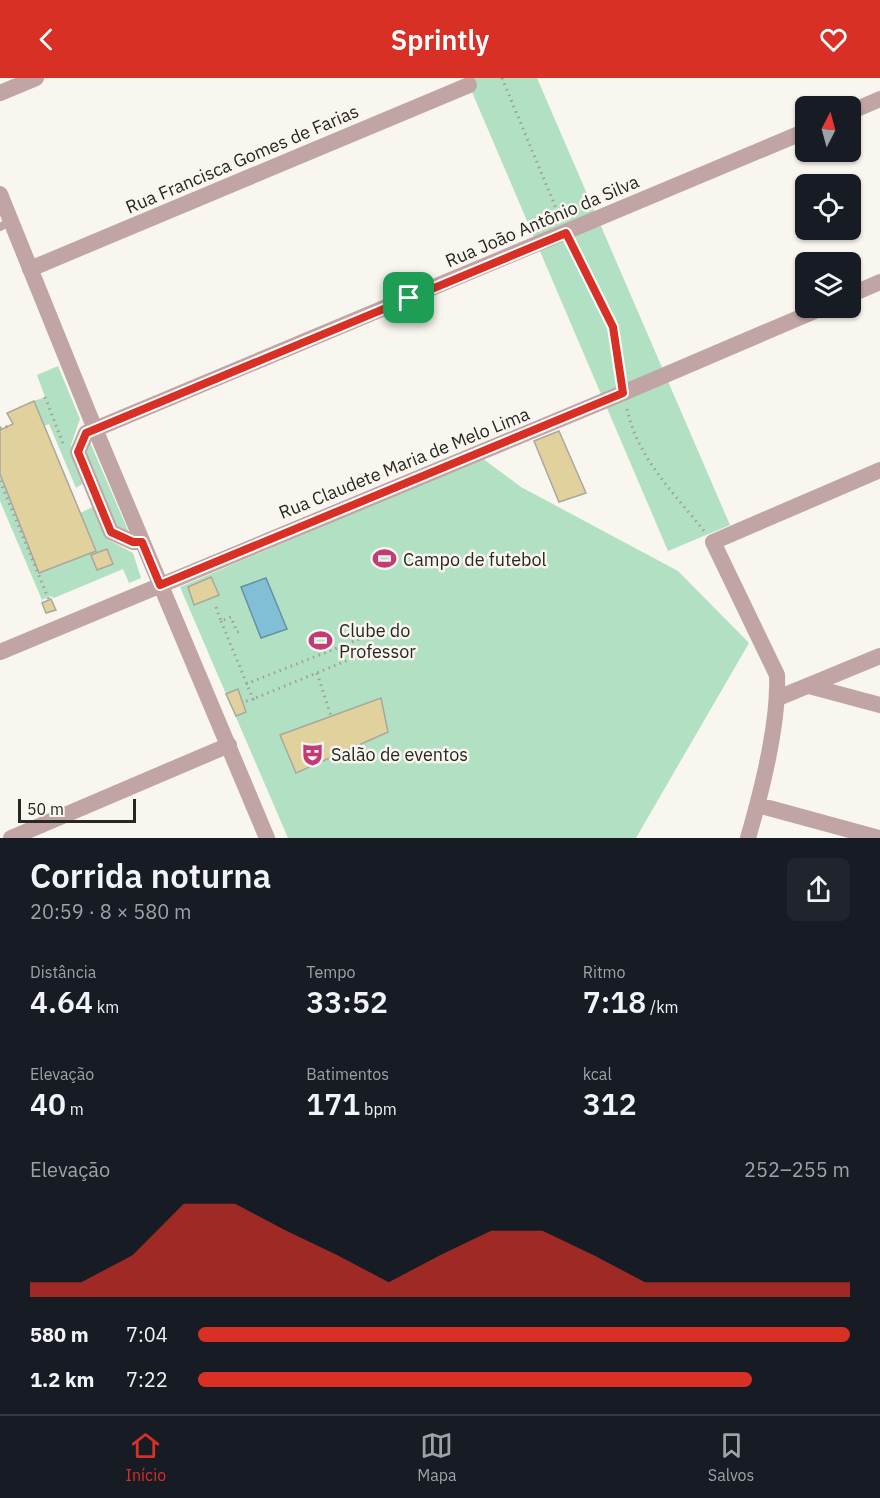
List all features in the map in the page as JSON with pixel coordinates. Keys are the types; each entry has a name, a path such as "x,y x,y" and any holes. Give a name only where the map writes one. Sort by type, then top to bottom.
{"street":[{"path":"0,93 36,78"},
{"name":"Rua Francisca Gomes de Farias","path":"30,269 469,85"},
{"path":"861,107 880,99"},
{"name":"Rua João Antônio da Silva","path":"95,429 795,136"},
{"path":"0,194 5,224 30,269 267,838"},
{"path":"861,290 880,282"},
{"name":"Rua Claudete Maria de Melo Lima","path":"0,652 799,318"},
{"path":"95,429 86,433 78,452 111,532 133,542 142,542"},
{"path":"748,838 758,805 778,698 777,675 713,542 880,470"},
{"path":"778,698 880,656"},
{"path":"809,686 880,705"},
{"path":"11,838 229,745"},
{"path":"758,805 879,838"}],"path":[{"path":"502,78 566,233 613,327 630,425 642,452 713,542"},
{"path":"0,428 10,426"},
{"path":"0,481 49,600"},
{"path":"216,607 253,699"},
{"path":"221,621 231,617 237,632 241,631"},
{"path":"243,702 373,650 367,636 246,684"},
{"path":"317,673 332,716"}],"green space":[{"path":"466,78 537,78 730,525 668,551"},
{"path":"58,366 80,419 71,445 84,483 76,488 49,424 44,426 34,401 45,397 37,375"},
{"path":"86,433 133,542 117,535 78,452"},
{"path":"482,458 521,487 678,571 749,643 636,838 288,838 180,587"},
{"path":"0,474 39,573 96,551 80,513 93,507 107,539 133,553 141,578 129,583 123,569 54,598 50,596 42,600 0,501"}],"water":[{"path":"266,578 287,629 261,638 241,587"}],"building":[{"path":"34,401 96,551 39,573 0,474 0,430 13,424 7,413"},
{"path":"559,431 586,493 559,502 534,441"},
{"path":"107,549 113,564 97,570 91,555"},
{"path":"211,577 219,595 194,605 188,587"},
{"path":"51,599 56,610 46,613 42,603"},
{"path":"238,689 246,712 236,716 226,694"},
{"name":"Salão de eventos","path":"381,698 388,732 296,773 280,735"}],"place":[{"name":"Campo de futebol","path":"385,559"},
{"name":"Clube do Professor","path":"321,640"},
{"name":"Salão de eventos","path":"313,754"}],"route":[{"path":"566,233 613,327 623,393 160,585 142,542 133,542 111,532 78,452 86,433 409,298 566,233"}]}
